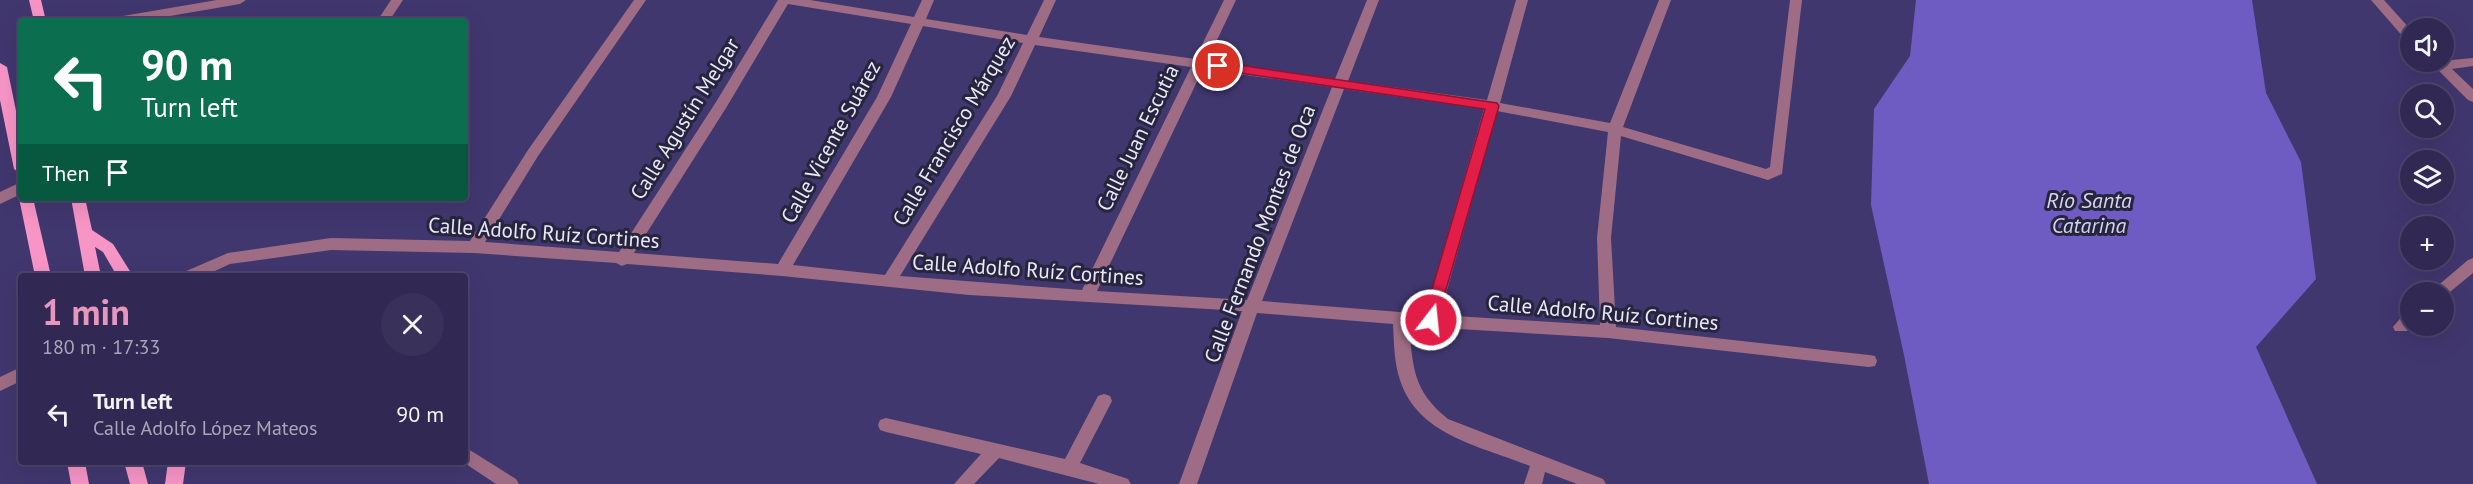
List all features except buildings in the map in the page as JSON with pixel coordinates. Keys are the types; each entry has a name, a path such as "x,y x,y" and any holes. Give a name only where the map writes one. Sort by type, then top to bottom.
{"main road":[{"path":"35,0 39,18"},
{"path":"0,67 7,126 18,160"},
{"path":"27,201 42,273"},
{"path":"79,201 92,273"},
{"path":"85,233 102,241 122,273"},
{"path":"77,465 80,484"},
{"path":"134,465 139,484"},
{"path":"174,484 177,465"}],"street":[{"path":"135,18 240,0"},
{"path":"385,18 397,0"},
{"path":"474,248 532,153 640,0"},
{"path":"785,0 1033,40 1341,82 1492,106 1615,129 1763,174 1775,173 1777,170 1797,0"},
{"name":"Calle Agustín Melgar","path":"622,260 785,0"},
{"name":"Calle Vicente Suárez","path":"782,270 884,97 916,21 928,0"},
{"name":"Calle Francisco Márquez","path":"889,282 1004,96 1033,40 1050,0"},
{"name":"Calle Juan Escutia","path":"1087,295 1230,0"},
{"name":"Calle Fernando Montes de Oca","path":"1188,484 1252,306 1373,0"},
{"path":"1431,320 1522,0"},
{"path":"1608,332 1604,238 1615,129 1665,0"},
{"path":"2377,0 2400,25"},
{"path":"2454,63 2473,62"},
{"path":"2447,72 2473,97"},
{"path":"0,199 18,189"},
{"name":"Calle Adolfo Ruíz Cortines","path":"196,273 228,259 331,244 474,248 782,270 889,282 1608,332 1869,361"},
{"path":"2452,282 2473,264"},
{"path":"1400,319 1407,381 1417,403 1426,413 1442,424 1539,464 1597,484"},
{"path":"0,384 18,375"},
{"path":"1069,467 1104,400"},
{"path":"886,425 1069,467 1122,484"},
{"path":"963,484 995,451"},
{"path":"468,456 510,484"},
{"path":"1533,484 1539,464"}],"water":[{"name":"Río Santa Catarina","path":"1916,0 2252,0 2266,93 2301,162 2316,279 2256,347 2317,484 1929,484 1871,205 1874,109 1910,56"}],"route":[{"path":"1218,66 1341,82 1492,106 1477,151 1431,320"}]}
